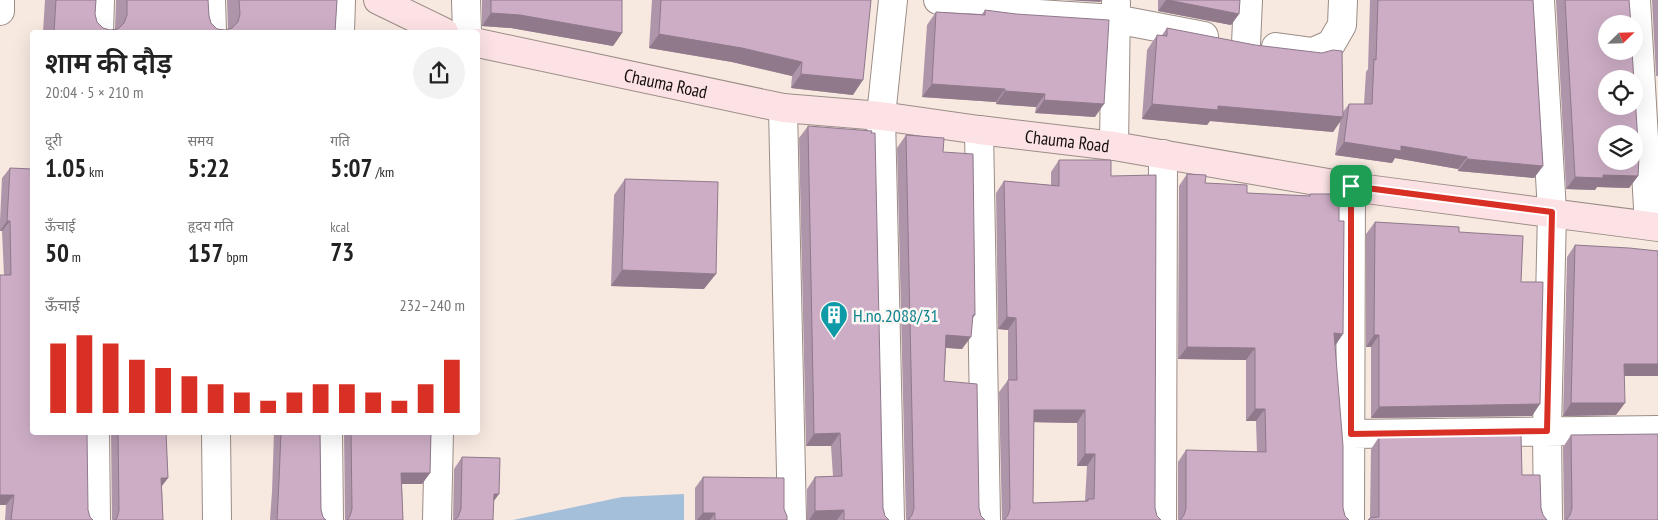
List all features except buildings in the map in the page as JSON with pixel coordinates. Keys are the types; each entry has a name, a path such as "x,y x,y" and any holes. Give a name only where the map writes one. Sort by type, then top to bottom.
{"street":[{"path":"0,0 0,11"},
{"path":"99,30 100,0"},
{"path":"211,0 212,30"},
{"path":"340,30 341,0"},
{"path":"378,0 440,30"},
{"path":"466,0 467,30"},
{"path":"890,520 881,116 893,0"},
{"path":"938,0 1008,6 1116,10 1246,44 1313,52 1331,44 1342,25 1342,0"},
{"path":"1246,44 1248,0"},
{"path":"1540,0 1552,212 1547,431 1548,520"},
{"path":"1636,0 1653,226"},
{"path":"1114,146 1116,10"},
{"name":"Chauma Road","path":"480,42 783,108 881,116 1114,146 1351,186 1653,226"},
{"path":"783,108 792,520"},
{"path":"979,130 986,520"},
{"path":"1162,520 1164,154"},
{"path":"1350,520 1351,186"},
{"path":"1351,434 1658,430"},
{"path":"95,435 96,520"},
{"path":"216,435 217,520"},
{"path":"328,435 329,520"},
{"path":"437,520 439,435"}],"water":[{"path":"684,494 684,520 513,520 622,497"}],"place":[{"name":"H.no.2088/31","path":"834,339"}],"route":[{"path":"1351,186 1552,212 1547,431 1351,434 1351,186"}]}
